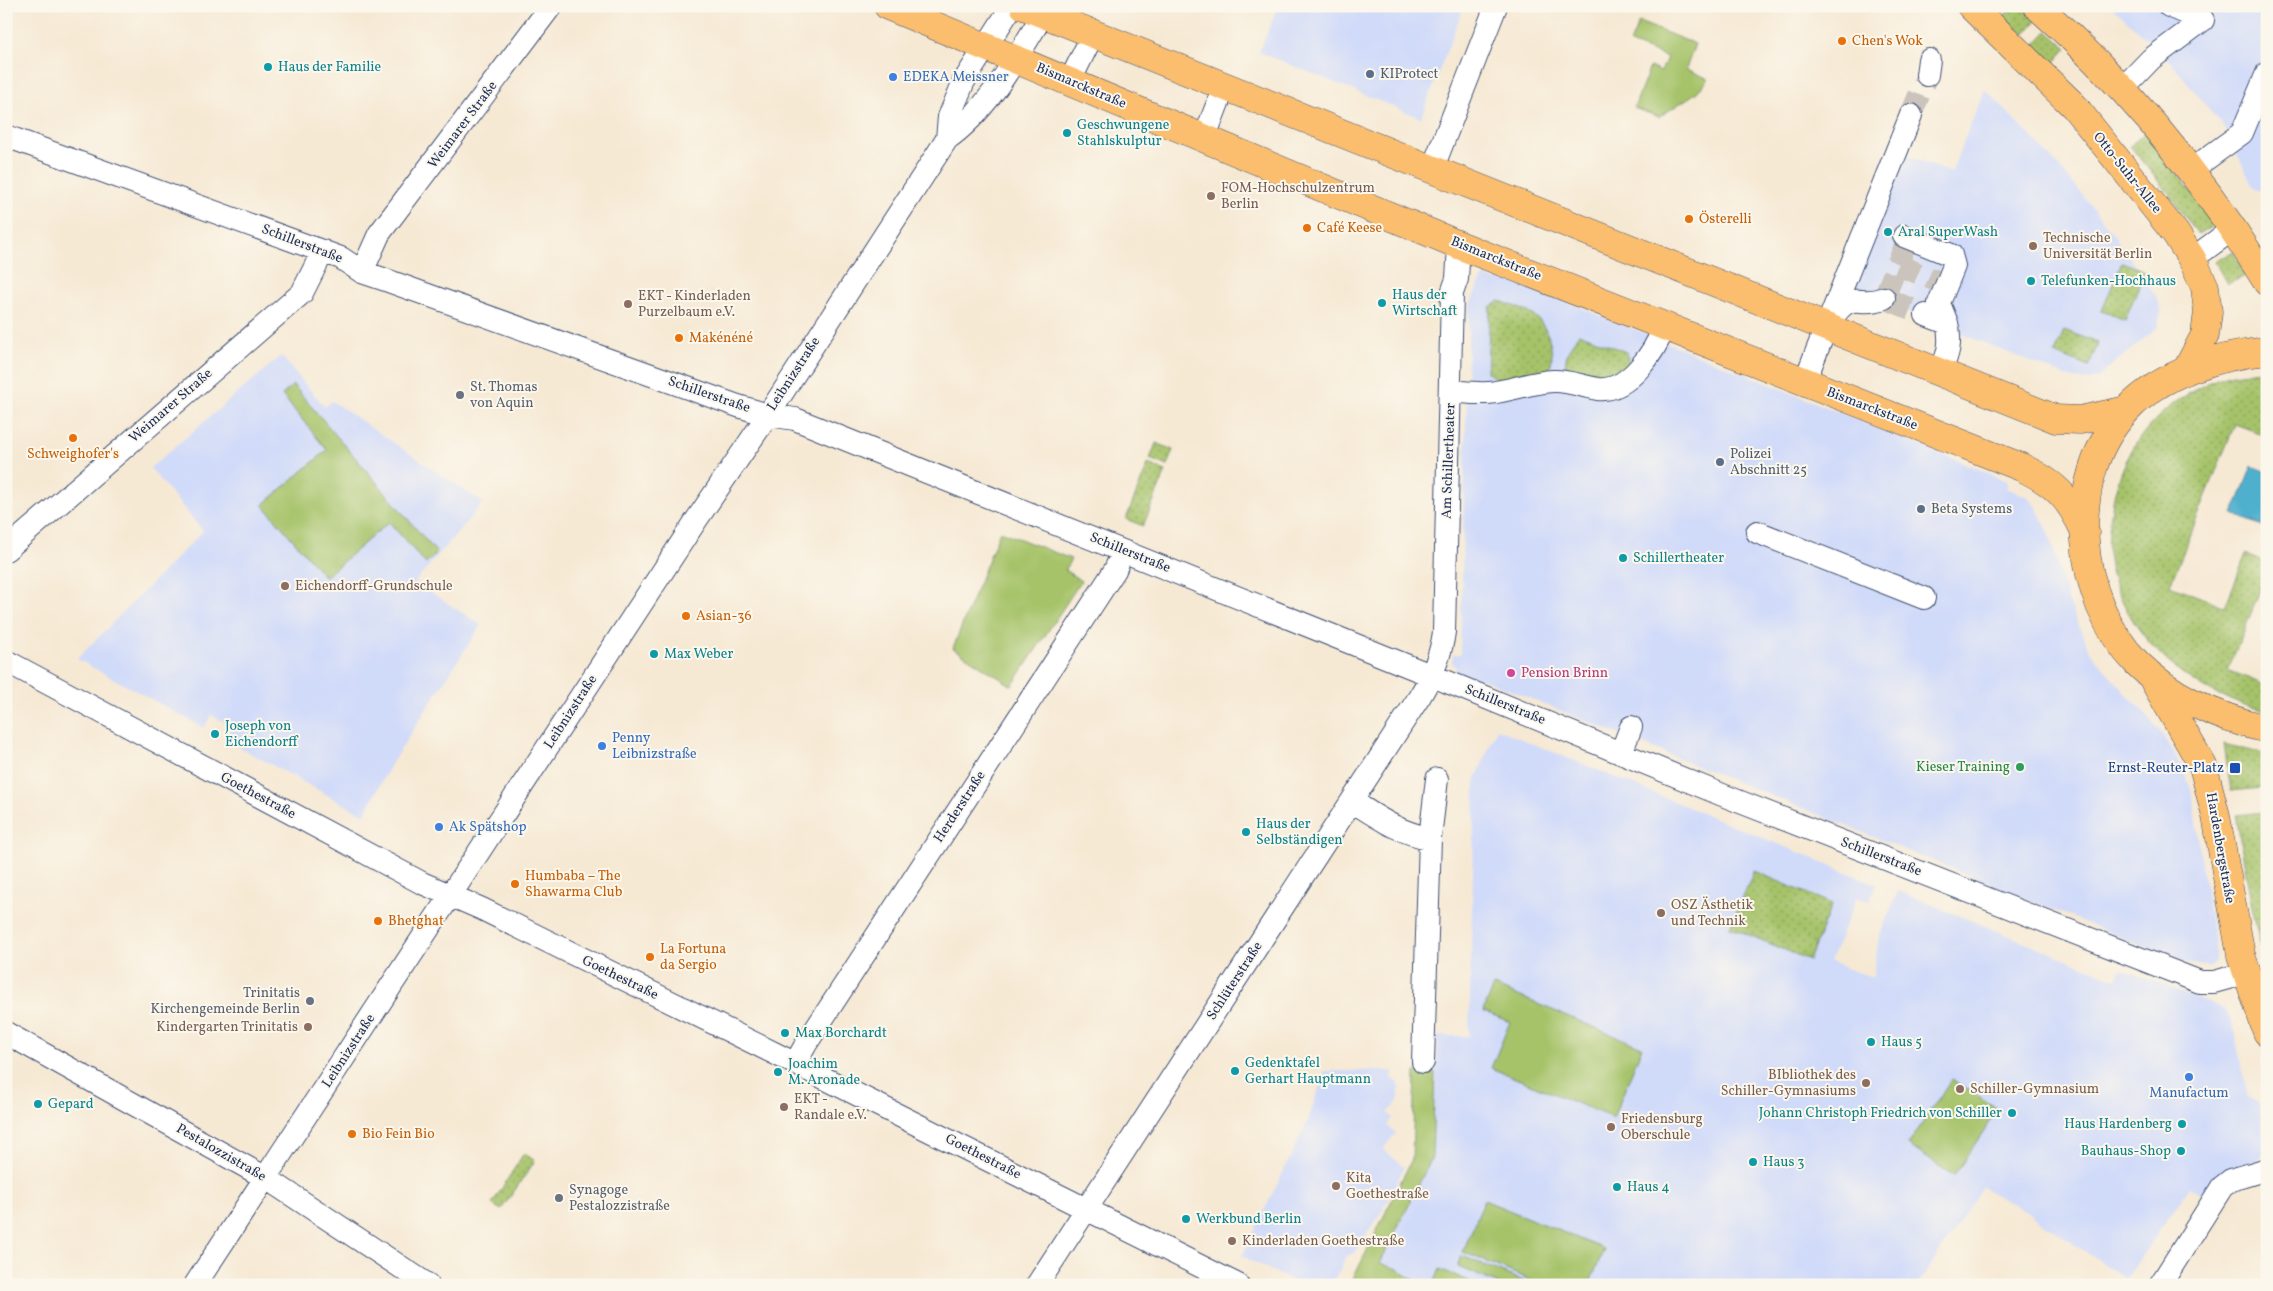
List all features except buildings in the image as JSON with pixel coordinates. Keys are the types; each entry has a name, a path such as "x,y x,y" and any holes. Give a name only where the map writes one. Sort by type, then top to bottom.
{"main road":[{"name":"Bismarckstraße","path":"888,6 1459,245 2034,474 2048,481 2063,495 2085,532"},
{"name":"Otto-Suhr-Allee","path":"1971,6 2059,89 2074,106 2176,234 2192,259 2205,287 2208,312 2205,335 2186,371"},
{"path":"2037,6 2077,42 2123,88 2191,170 2233,229 2263,266"},
{"path":"1038,9 1224,87 1826,327 1945,361 2063,421 2080,420 2127,410"},
{"path":"2267,352 2218,359 2186,371 2146,395 2127,410 2113,427 2093,471 2085,510 2085,532 2090,572 2102,609 2125,648 2149,674 2167,687 2227,719 2267,729"},
{"name":"Hardenbergstraße","path":"2149,674 2203,766 2216,816 2236,937 2246,973 2267,1032"}],"street":[{"name":"Weimarer Straße","path":"362,272 379,234 551,6"},
{"name":"Leibnizstraße","path":"947,139 949,116 964,81 1012,6"},
{"path":"1432,170 1496,6"},
{"path":"2123,88 2151,59 2203,20 2169,6"},
{"name":"Leibnizstraße","path":"195,1285 768,415 947,139 965,126 983,104 1014,58 1038,9"},
{"path":"1070,81 1094,34"},
{"path":"2191,170 2242,133 2267,73"},
{"path":"1204,139 1224,87"},
{"path":"1804,383 1911,116"},
{"name":"Schillerstraße","path":"6,136 323,251 341,258 362,272 768,415 794,419 1123,550 1731,799 2200,982 2214,982 2246,973"},
{"path":"2192,259 2233,229"},
{"path":"1906,239 1951,255 1941,292 1951,338 1945,361"},
{"name":"Am Schillertheater","path":"1431,676 1442,646 1444,632 1452,293 1457,279 1459,245"},
{"name":"Weimarer Straße","path":"6,550 302,293 323,251"},
{"path":"1826,327 1846,302 1884,298"},
{"path":"1450,391 1495,393 1555,380 1600,389 1612,387 1631,377 1643,364 1659,339 1664,327"},
{"path":"1757,532 1924,598"},
{"name":"Herderstraße","path":"795,1064 811,1036 1115,570 1123,550"},
{"name":"Goethestraße","path":"6,661 422,883 489,913 1238,1285"},
{"name":"Schlüterstraße","path":"1037,1285 1352,801 1431,676"},
{"path":"1621,753 1631,727"},
{"path":"1423,1062 1430,838 1437,779"},
{"path":"1352,801 1413,836 1430,838"},
{"name":"Pestalozzistraße","path":"6,1033 266,1178 428,1285"},
{"path":"2160,1285 2222,1187 2239,1177 2267,1169"}],"shaded area":[{"path":"1278,6 1464,6 1421,118 1259,52"},
{"path":"2111,6 2267,6 2267,193 2253,187 2226,130 2169,60"},
{"name":"Technische Universität Berlin","path":"1985,89 2041,147 2077,188 2111,231 2158,299 2161,312 2157,328 2097,378 2085,381 2073,379 1847,288 1901,153 1951,173"},
{"path":"1498,274 1988,473 2008,482 2006,488 2028,497 2036,507 2048,530 2068,600 2087,645 2098,662 2158,728 2183,768 2191,789 2215,952 2215,961 2210,967 2185,963 1480,678 1475,682 1460,676 1452,662 1453,655 1460,654 1469,307 1482,278 1486,276 1495,281"},
{"name":"Eichendorff-Grundschule","path":"281,356 325,407 332,401 483,503 415,582 481,625 393,761 364,815 226,740 233,726 211,715 204,728 77,659 203,531 150,468"},
{"path":"1497,729 1876,884 1869,902 1857,897 1830,961 1848,969 1873,977 1879,937 1898,891 2116,979 2121,968 2207,1002 2226,1012 2232,1021 2248,1097 2258,1102 2266,1137 2265,1152 2258,1160 2222,1171 2204,1194 2190,1187 2126,1279 2031,1215 1982,1187 1918,1285 1422,1285 1397,1269 1380,1263 1432,1157 1438,1036 1469,1036 1475,781"},
{"name":"Kita Goethestraße","path":"1325,1071 1393,1071 1392,1078 1399,1083 1399,1100 1388,1113 1393,1118 1387,1126 1396,1133 1383,1149 1404,1167 1383,1211 1354,1253 1347,1256 1332,1285 1301,1285 1242,1256 1307,1123"}],"green space":[{"path":"2012,6 2020,6 2037,20 2024,35 2002,18"},
{"path":"1639,22 1695,44 1686,69 1709,79 1696,93 1659,117 1634,108 1650,67 1661,72 1667,57 1630,43"},
{"path":"2047,31 2067,48 2053,64 2034,45"},
{"path":"2146,132 2216,224 2198,235 2169,194 2130,146"},
{"path":"2233,251 2246,276 2227,284 2215,262"},
{"path":"2122,262 2145,271 2125,320 2102,311"},
{"path":"1500,301 1533,315 1547,332 1552,355 1550,369 1543,374 1498,381 1487,372 1490,307"},
{"path":"2064,330 2098,343 2089,367 2055,354"},
{"path":"1579,333 1626,352 1629,362 1623,374 1602,382 1569,374 1566,358"},
{"path":"2267,371 2267,436 2235,424 2170,585 2225,607 2246,554 2267,562 2267,574 2228,670 2267,686 2267,711 2214,693 2169,663 2150,644 2134,622 2121,598 2111,571 2108,547 2116,488 2129,455 2149,427 2175,403 2212,381 2225,376 2246,372"},
{"path":"293,385 437,553 426,564 389,522 325,577 263,505 327,450 282,395"},
{"path":"1156,443 1173,450 1167,466 1150,459"},
{"path":"1148,464 1166,471 1143,526 1126,519"},
{"path":"1000,531 1071,559 1065,570 1081,581 1012,686 953,648"},
{"path":"2224,744 2264,754 2263,788 2231,791"},
{"path":"2265,812 2267,975 2251,903 2236,815"},
{"path":"1754,871 1832,904 1809,960 1730,927"},
{"path":"1494,986 1642,1047 1613,1118 1491,1068 1510,1022 1483,1011"},
{"path":"1415,1072 1435,1072 1432,1157 1380,1263 1397,1269 1422,1285 1350,1285 1412,1159"},
{"path":"1952,1079 1998,1109 1954,1176 1908,1145"},
{"path":"524,1153 535,1161 501,1210 492,1204"},
{"path":"1484,1200 1604,1249 1589,1285 1542,1285 1463,1252"},
{"path":"1462,1256 1533,1285 1501,1285 1458,1267"},
{"path":"1440,1269 1478,1285 1444,1285 1435,1281"}],"water":[{"path":"2252,466 2267,472 2267,528 2233,514"}],"tunnel":[{"path":"1911,115 1927,75"},
{"path":"1906,243 1884,298 1926,315"},
{"path":"1898,265 1939,282"}],"place":[{"name":"Chen's Wok","path":"1842,41"},
{"name":"Haus der Familie","path":"268,67"},
{"name":"KIProtect","path":"1370,74"},
{"name":"EDEKA Meissner","path":"893,77"},
{"name":"Geschwungene Stahlskulptur","path":"1067,133"},
{"name":"FOM-Hochschulzentrum Berlin","path":"1211,196"},
{"name":"Österelli","path":"1689,219"},
{"name":"Café Keese","path":"1307,228"},
{"name":"Aral SuperWash","path":"1888,232"},
{"name":"Technische Universität Berlin","path":"2033,246"},
{"name":"Telefunken-Hochhaus","path":"2031,281"},
{"name":"Haus der Wirtschaft","path":"1382,303"},
{"name":"EKT - Kinderladen Purzelbaum e.V.","path":"628,304"},
{"name":"Makénéné","path":"679,338"},
{"name":"St. Thomas von Aquin","path":"460,395"},
{"name":"Schweighofer's","path":"73,438"},
{"name":"Polizei Abschnitt 25","path":"1720,462"},
{"name":"Beta Systems","path":"1921,509"},
{"name":"Schillertheater","path":"1623,558"},
{"name":"Eichendorff-Grundschule","path":"285,586"},
{"name":"Asian-36","path":"686,616"},
{"name":"Max Weber","path":"654,654"},
{"name":"Pension Brinn","path":"1511,673"},
{"name":"Joseph von Eichendorff","path":"215,734"},
{"name":"Penny Leibnizstraße","path":"602,746"},
{"name":"Kieser Training","path":"2020,767"},
{"name":"Ernst-Reuter-Platz","path":"2235,768"},
{"name":"Ak Spätshop","path":"439,827"},
{"name":"Haus der Selbständigen","path":"1246,832"},
{"name":"Humbaba – The Shawarma Club","path":"515,884"},
{"name":"OSZ Ästhetik und Technik","path":"1661,913"},
{"name":"Bhetghat","path":"378,921"},
{"name":"La Fortuna da Sergio","path":"650,957"},
{"name":"Trinitatis Kirchengemeinde Berlin","path":"310,1001"},
{"name":"Kindergarten Trinitatis","path":"308,1027"},
{"name":"Max Borchardt","path":"785,1033"},
{"name":"Haus 5","path":"1871,1042"},
{"name":"Gedenktafel Gerhart Hauptmann","path":"1235,1071"},
{"name":"Joachim M. Aronade","path":"778,1072"},
{"name":"Manufactum","path":"2189,1077"},
{"name":"BIbliothek des Schiller-Gymnasiums","path":"1866,1083"},
{"name":"Schiller-Gymnasium","path":"1960,1089"},
{"name":"Gepard","path":"38,1104"},
{"name":"EKT - Randale e.V.","path":"784,1107"},
{"name":"Johann Christoph Friedrich von Schiller","path":"2012,1113"},
{"name":"Haus Hardenberg","path":"2182,1124"},
{"name":"Friedensburg Oberschule","path":"1611,1127"},
{"name":"Bio Fein Bio","path":"352,1134"},
{"name":"Bauhaus-Shop","path":"2181,1151"},
{"name":"Haus 3","path":"1753,1162"},
{"name":"Kita Goethestraße","path":"1336,1186"},
{"name":"Haus 4","path":"1617,1187"},
{"name":"Synagoge Pestalozzistraße","path":"559,1198"},
{"name":"Werkbund Berlin","path":"1186,1219"},
{"name":"Kinderladen Goethestraße","path":"1232,1241"}]}
